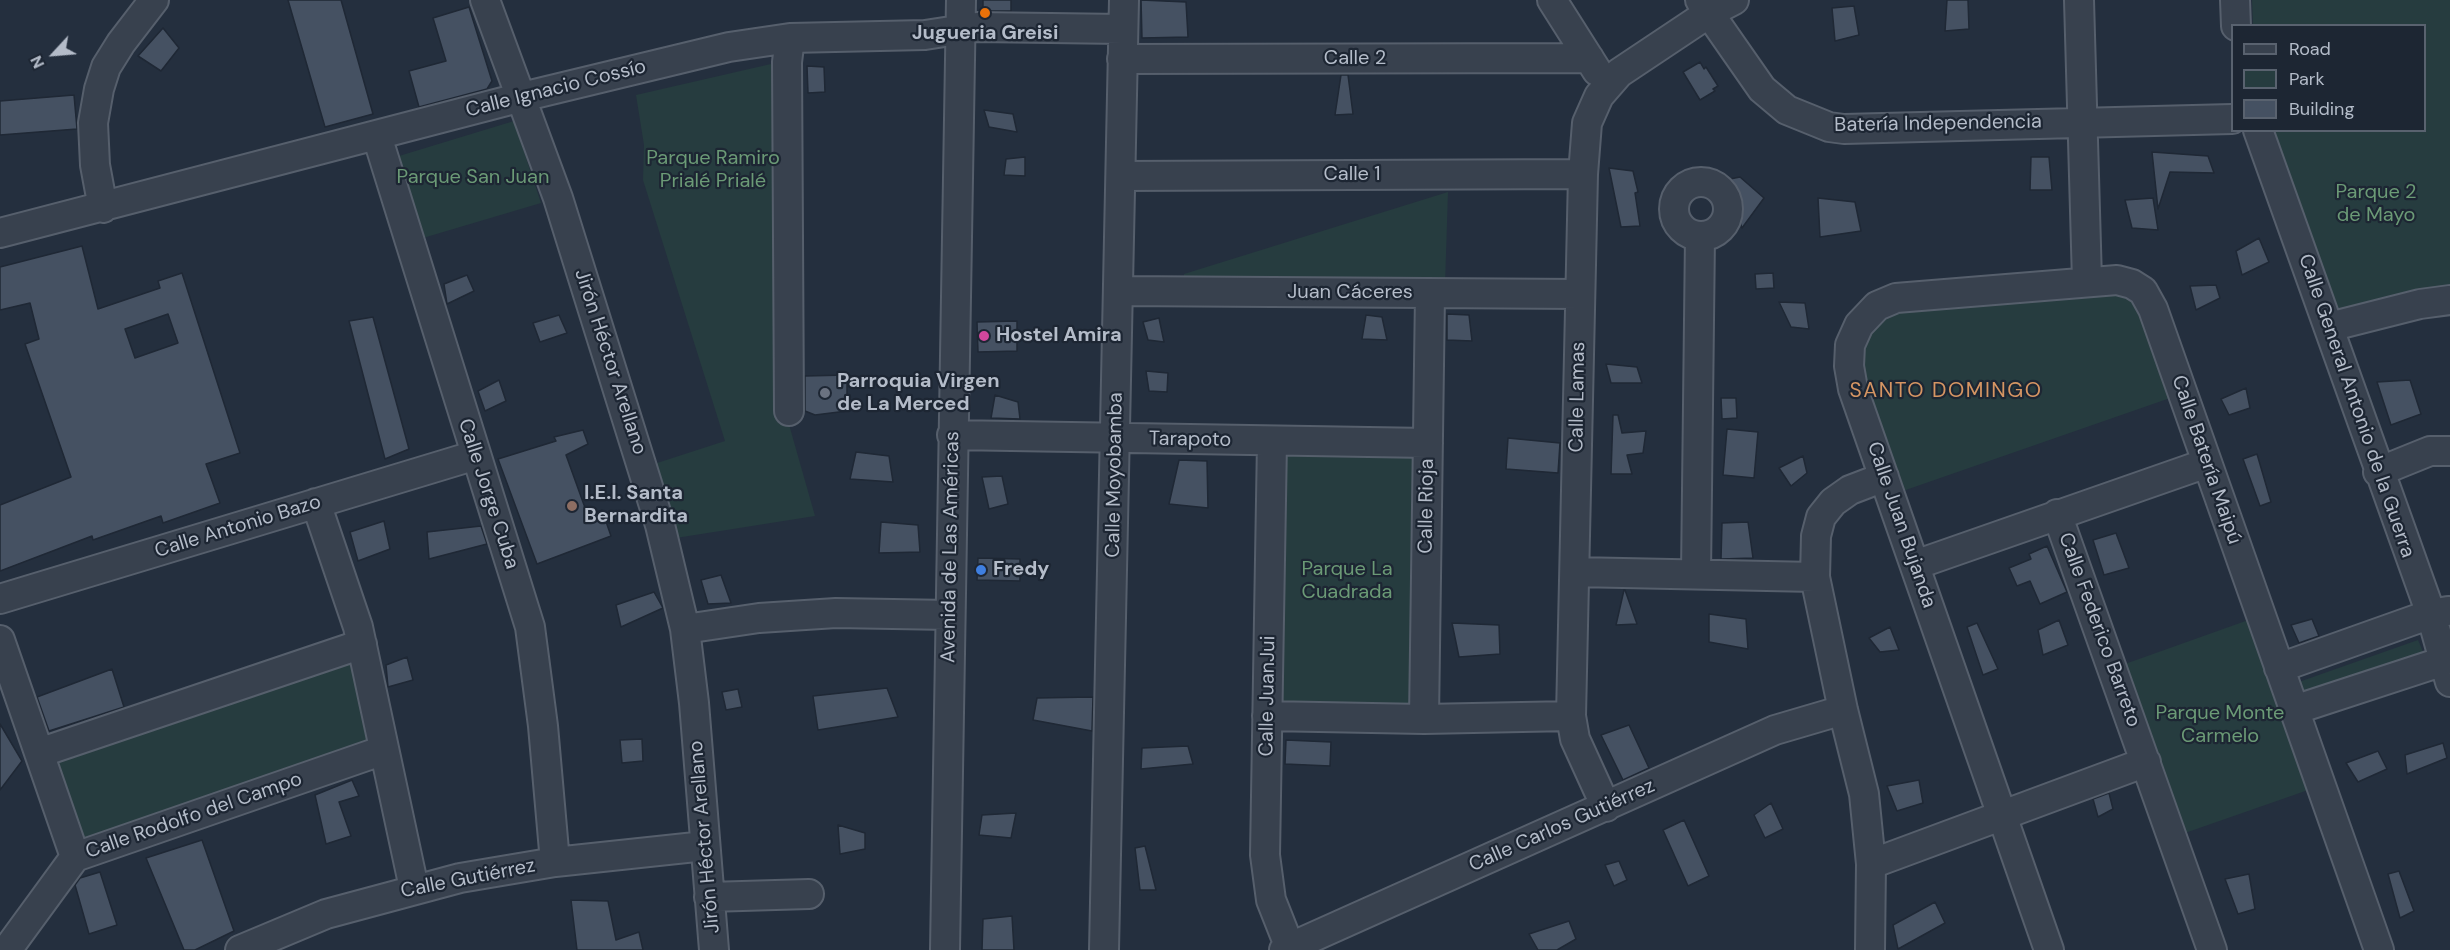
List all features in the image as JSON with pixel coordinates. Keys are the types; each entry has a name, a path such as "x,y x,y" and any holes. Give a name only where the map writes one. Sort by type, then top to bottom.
{"street":[{"path":"103,208 95,165 93,123 99,89 106,67 154,0"},
{"name":"Jirón Héctor Arellano","path":"485,0 558,198 653,498 685,629 714,950"},
{"name":"Avenida de Las Américas","path":"945,950 961,0"},
{"name":"Calle Moyobamba","path":"1104,950 1124,0"},
{"path":"1552,0 1606,85 1704,7 1734,0"},
{"path":"2079,0 2087,281"},
{"path":"2235,0 2236,24"},
{"name":"Batería Independencia","path":"1704,7 1762,89 1787,110 1815,123 1844,129 2083,121 2231,119"},
{"name":"Calle Ignacio Cossío","path":"0,233 697,53 790,38 926,35 977,27 1123,29"},
{"path":"789,411 788,62 790,38"},
{"name":"Calle 2","path":"1122,59 1589,58"},
{"name":"Calle Lamas","path":"1606,85 1587,123 1583,174 1571,716 1575,739 1606,807"},
{"name":"Calle General Antonio de la Guerra","path":"2259,132 2378,472 2440,612 2447,667"},
{"name":"Calle Jorge Cuba","path":"377,136 530,627 543,726 555,862"},
{"name":"Calle 1","path":"1121,176 1583,174"},
{"path":"1696,574 1700,236"},
{"name":"Calle Batería Maipú","path":"2087,281 2116,280 2132,284 2143,291 2153,309 2379,950"},
{"name":"Calle Juan Bujanda","path":"2049,950 1853,388 1849,366 1850,345 1859,325 1877,306 1896,298 2087,281"},
{"name":"Juan Cáceres","path":"1119,291 1580,294"},
{"name":"Calle Rioja","path":"1424,719 1430,294"},
{"path":"2329,327 2420,304 2450,300"},
{"name":"Tarapoto","path":"952,435 1428,443"},
{"name":"Calle JuanJui","path":"1272,441 1265,855 1271,900 1287,949"},
{"path":"2378,472 2430,452 2450,451"},
{"name":"Calle Antonio Bazo","path":"0,599 476,455"},
{"path":"1915,566 2057,514 2207,463"},
{"path":"1870,950 1871,864 1864,794 1843,710 1815,577 1816,536 1821,518 1833,502 1850,490 1884,477"},
{"path":"316,503 362,644 414,888"},
{"name":"Calle Federico Barreto","path":"2057,514 2212,950"},
{"path":"1575,572 1815,577"},
{"path":"2279,668 2440,612"},
{"path":"685,629 826,613 950,615"},
{"name":"Calle Rodolfo del Campo","path":"0,640 75,857 384,750"},
{"path":"39,753 362,644"},
{"path":"2294,710 2447,667"},
{"name":"Calle Carlos Gutiérrez","path":"1287,949 1775,730 1843,710"},
{"path":"1268,716 1424,719 1571,716"},
{"path":"1871,864 2003,817 2146,762"},
{"name":"Calle Gutiérrez","path":"240,950 326,914 414,888 555,862 705,846"},
{"path":"8,950 75,857"},
{"path":"709,897 809,894"}],"green space":[{"name":"Parque 2 de Mayo","path":"2252,0 2450,0 2450,290 2334,314 2274,132 2426,132 2426,24 2253,24"},
{"name":"Parque Ramiro Prialé Prialé","path":"784,61 788,421 815,516 676,538 654,464 725,441 643,180 644,145 636,95"},
{"name":"Parque San Juan","path":"514,121 541,203 423,238 399,156"},
{"path":"1448,192 1445,285 1184,285 1184,274"},
{"path":"2106,289 2138,301 2176,396 1900,492 1862,381 1861,337 1883,312"},
{"name":"Parque La Cuadrada","path":"1282,453 1417,456 1412,709 1277,706"},
{"name":"Parque Monte Carmelo","path":"2254,618 2314,788 2185,833 2125,664"},
{"path":"2418,640 2424,654 2301,696 2296,683"},
{"path":"351,662 370,746 82,844 53,762"}],"building":[{"path":"288,0 341,0 373,114 325,127"},
{"path":"983,0 1011,0 1011,11 983,11"},
{"path":"1141,0 1186,2 1188,37 1142,38"},
{"path":"1947,0 1968,0 1969,29 1945,31"},
{"path":"1854,6 1859,35 1835,41 1832,8"},
{"path":"469,7 492,81 487,89 419,107 409,71 446,61 433,18"},
{"path":"163,28 179,48 161,71 138,56"},
{"path":"1700,62 1718,86 1713,89 1715,91 1700,100 1683,72"},
{"path":"807,66 824,67 825,92 808,93"},
{"path":"1341,75 1348,75 1353,114 1335,115"},
{"path":"74,95 77,129 0,135 0,101"},
{"path":"984,110 1013,114 1017,132 989,127"},
{"path":"2152,152 2208,156 2214,173 2170,172 2158,209"},
{"path":"1025,157 1025,176 1004,175 1006,159"},
{"path":"2031,157 2049,157 2052,190 2030,190"},
{"path":"1609,168 1633,171 1638,192 1635,193 1640,226 1621,227"},
{"path":"1740,177 1764,198 1742,228 1725,180"},
{"path":"1818,198 1855,202 1861,231 1820,237"},
{"path":"2153,198 2158,230 2132,228 2125,200"},
{"path":"2259,238 2269,262 2242,275 2236,251"},
{"path":"82,246 98,309 160,288 158,281 182,273 240,453 206,464 220,503 163,523 161,516 93,540 92,536 0,571 0,505 71,477 25,344 39,339 30,303 0,310 0,267","holes":["168,314 178,343 135,358 125,329"]},
{"path":"1773,273 1774,288 1756,289 1755,274"},
{"path":"467,275 474,291 447,304 444,284"},
{"path":"2216,285 2220,298 2196,310 2190,286"},
{"path":"1779,302 1805,303 1809,329 1791,327"},
{"path":"1447,314 1469,315 1472,341 1447,340"},
{"path":"559,315 567,333 540,342 533,323"},
{"path":"1366,315 1382,317 1387,340 1362,339"},
{"path":"373,317 409,449 385,459 349,321"},
{"path":"1159,318 1164,342 1148,340 1143,322"},
{"path":"1017,321 1017,351 978,352 977,322"},
{"path":"1606,364 1637,367 1642,383 1611,383"},
{"path":"1146,371 1168,373 1167,392 1149,391"},
{"name":"Parroquia Virgen de La Merced","path":"847,375 847,411 815,415 805,411 805,376"},
{"path":"499,380 506,401 485,411 478,391"},
{"path":"2410,380 2421,414 2391,425 2377,382"},
{"path":"2246,388 2250,408 2229,415 2221,399"},
{"path":"995,395 1018,402 1020,419 991,418"},
{"path":"1721,398 1736,398 1737,418 1722,419"},
{"path":"1613,415 1618,415 1622,433 1646,431 1643,453 1627,455 1632,474 1611,474"},
{"path":"1727,429 1758,432 1754,478 1723,475"},
{"name":"I.E.I. Santa Bernardita","path":"583,430 588,444 566,455 588,516 602,510 611,536 537,564 498,459 556,441 554,437"},
{"path":"1508,438 1560,443 1558,473 1506,469"},
{"path":"856,452 889,456 893,482 850,479"},
{"path":"2257,454 2271,502 2260,506 2243,459"},
{"path":"1803,456 1807,473 1791,486 1779,468"},
{"path":"1179,460 1207,461 1208,508 1169,504"},
{"path":"1002,476 1008,504 989,509 982,477"},
{"path":"384,521 390,549 358,561 350,532"},
{"path":"881,522 918,525 920,552 879,553"},
{"path":"1748,522 1753,558 1721,559 1722,523"},
{"path":"481,526 487,544 429,559 427,532"},
{"path":"2116,533 2129,568 2104,575 2093,540"},
{"path":"2047,546 2067,592 2040,604 2030,581 2017,586 2009,568 2031,559 2029,554"},
{"path":"978,558 1020,559 1020,581 977,580"},
{"path":"721,575 731,603 708,604 701,580"},
{"path":"1625,590 1637,624 1616,625"},
{"path":"654,592 663,608 621,627 616,605"},
{"path":"1709,614 1746,619 1748,649 1709,642"},
{"path":"2312,619 2319,636 2299,643 2291,625"},
{"path":"2059,620 2068,645 2043,655 2038,630"},
{"path":"1452,623 1499,625 1500,654 1459,657"},
{"path":"1977,623 1998,669 1983,675 1967,627"},
{"path":"1890,627 1899,650 1880,652 1869,638"},
{"path":"407,657 413,680 388,687 386,665"},
{"path":"112,669 124,707 49,731 37,697"},
{"path":"887,688 898,717 818,730 813,696"},
{"path":"738,689 742,707 726,710 722,692"},
{"path":"1093,697 1092,731 1033,720 1037,698"},
{"path":"0,724 22,761 0,790"},
{"path":"1629,725 1649,768 1623,780 1601,735"},
{"path":"642,739 643,761 622,763 620,740"},
{"path":"1286,740 1331,742 1330,766 1285,764"},
{"path":"2443,743 2447,758 2407,774 2405,755"},
{"path":"1188,746 1193,764 1141,769 1142,748"},
{"path":"2378,751 2387,769 2358,782 2346,763"},
{"path":"352,780 359,796 339,802 351,836 326,844 315,795"},
{"path":"1919,780 1923,803 1897,811 1887,786"},
{"path":"2109,793 2113,809 2098,817 2093,799"},
{"path":"1771,803 1783,829 1765,838 1754,815"},
{"path":"1016,813 1011,838 979,835 982,815"},
{"path":"1684,820 1709,876 1688,886 1663,830"},
{"path":"838,825 865,833 865,849 840,854"},
{"path":"202,840 234,931 195,950 184,950 146,858"},
{"path":"1145,846 1156,890 1140,890 1135,848"},
{"path":"1619,861 1627,880 1614,886 1605,865"},
{"path":"2399,871 2414,911 2400,918 2388,874"},
{"path":"100,872 117,925 89,934 75,885 80,878"},
{"path":"2249,874 2255,909 2238,914 2225,879"},
{"path":"571,900 608,901 616,940 639,932 643,950 577,950"},
{"path":"1935,902 1945,923 1898,949 1893,925"},
{"path":"1012,916 1014,950 982,950 983,919"},
{"path":"1569,921 1576,939 1557,950 1538,950 1529,934"}],"place":[{"name":"Jugueria Greisi","path":"985,13"},
{"name":"Hostel Amira","path":"984,336"},
{"name":"Parroquia Virgen de La Merced","path":"825,393"},
{"name":"I.E.I. Santa Bernardita","path":"572,506"},
{"name":"Fredy","path":"981,570"}],"district":[{"name":"SANTO DOMINGO","path":"1946,391"}]}
